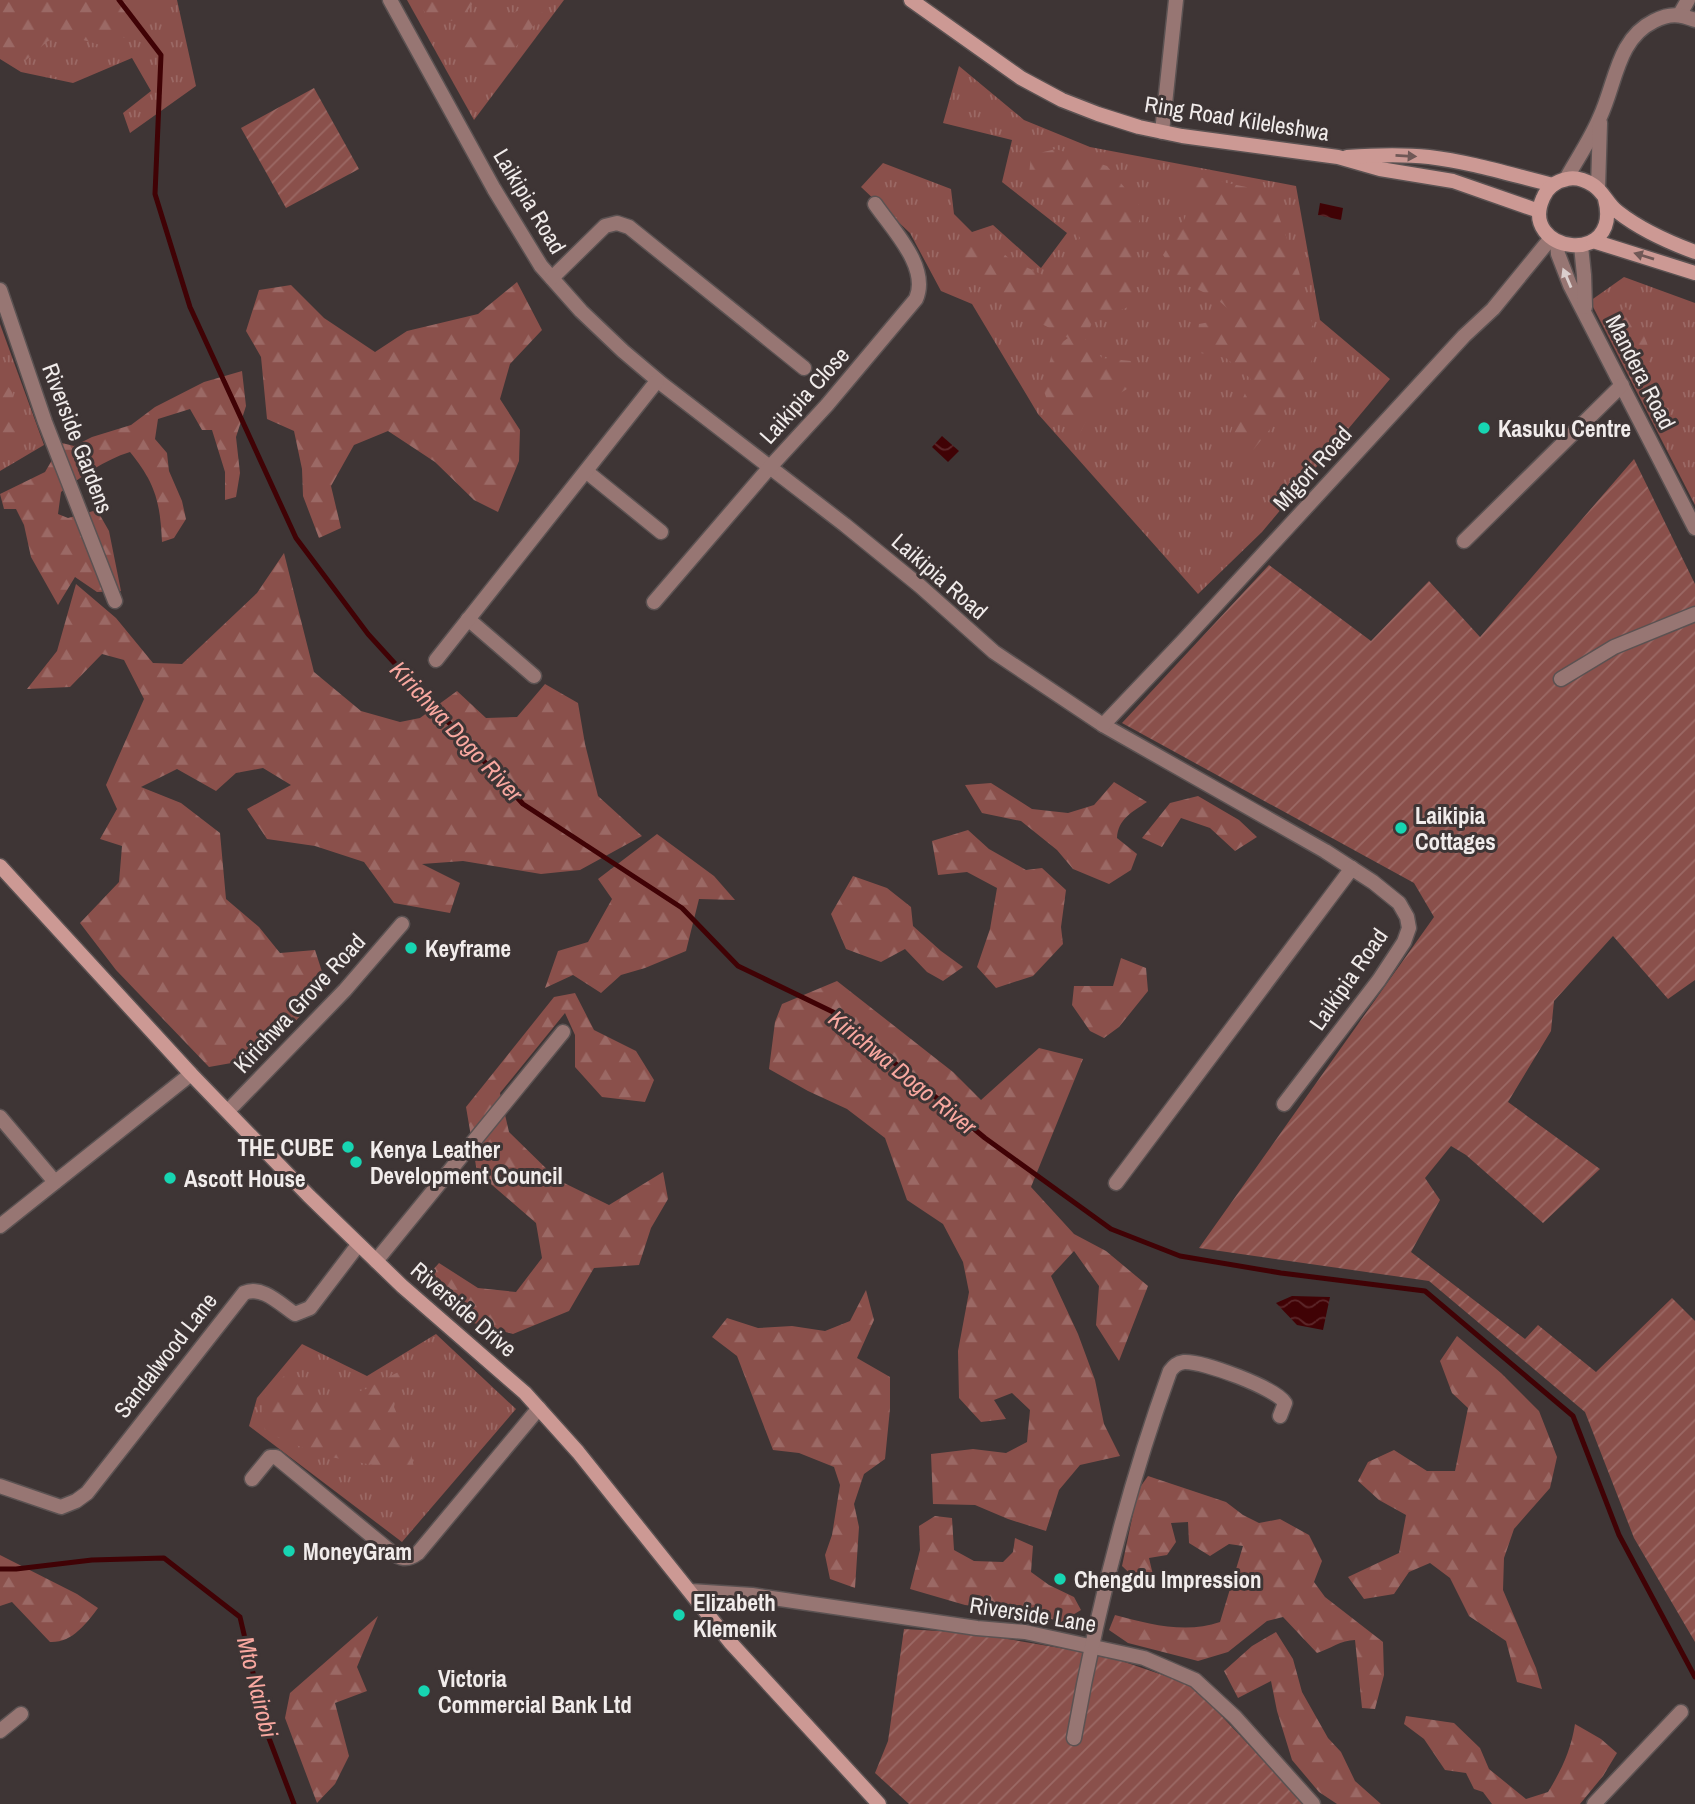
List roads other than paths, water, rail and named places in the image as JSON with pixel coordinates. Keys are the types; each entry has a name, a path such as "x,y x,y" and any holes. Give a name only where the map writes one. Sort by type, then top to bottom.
{"street":[{"name":"Laikipia Road","path":"390,0 529,248 581,311 657,381 920,586 993,652 1103,725 1352,868 1399,903 1407,917 1409,928 1404,942 1378,981 1284,1104"},
{"name":"Ring Road Kileleshwa","path":"912,0 1021,78 1062,100 1119,120 1162,132 1338,158 1380,169 1453,181 1539,211"},
{"path":"1162,132 1176,0"},
{"path":"1680,14 1688,0"},
{"path":"1695,19 1680,14 1666,15 1654,20 1629,39 1600,118 1560,182 1541,201 1539,211 1545,230 1554,240 1568,246 1587,244 1695,273"},
{"path":"1587,244 1605,227 1608,218 1601,194 1600,118"},
{"name":"Ring Road Kileleshwa","path":"1338,158 1390,155 1430,157 1560,182"},
{"path":"1560,182 1583,180 1601,194 1617,212 1654,234 1695,252"},
{"name":"Laikipia Close","path":"654,602 913,304 919,293 920,278 914,261 875,204"},
{"path":"552,278 605,226 617,223 629,227 804,368"},
{"name":"Mandera Road","path":"1554,240 1570,285 1695,528"},
{"name":"Migori Road","path":"1103,725 1184,641 1464,336 1493,309 1554,240"},
{"name":"Mandera Road","path":"1585,311 1587,244"},
{"name":"Riverside Gardens","path":"0,290 45,422 115,601"},
{"path":"436,660 657,381"},
{"path":"1464,541 1622,386"},
{"path":"587,472 662,532"},
{"path":"1561,679 1614,647 1695,614"},
{"path":"468,619 534,676"},
{"name":"Riverside Drive","path":"0,866 191,1074 358,1245 539,1408 578,1452 730,1642 879,1804"},
{"path":"1116,1183 1352,868"},
{"name":"Kirichwa Grove Road","path":"228,1111 345,990 402,924"},
{"path":"376,1261 563,1032"},
{"path":"0,1226 191,1074"},
{"path":"0,1117 55,1182"},
{"name":"Sandalwood Lane","path":"0,1486 61,1507 76,1501 87,1493 244,1293 250,1290 265,1293 295,1314 300,1313 310,1308 358,1245"},
{"path":"1074,1738 1091,1644 1148,1432 1170,1371 1177,1364 1186,1362 1233,1374 1280,1395 1285,1403 1280,1416"},
{"path":"251,1479 270,1457 276,1457 397,1557 409,1558 418,1553 539,1408"},
{"name":"Riverside Lane","path":"690,1591 752,1595 977,1628 1025,1632 1091,1644 1144,1658 1195,1680 1236,1717 1309,1803"},
{"path":"1594,1804 1681,1712"},
{"path":"0,1731 22,1714"}],"water":[{"path":"1320,203 1343,208 1341,220 1318,215"},
{"path":"942,436 959,451 948,462 932,447"},
{"path":"1292,1296 1330,1297 1323,1330 1297,1325 1276,1303"}],"waterway":[{"name":"Kirichwa Dogo River","path":"119,0 161,55 155,194 190,307 296,538 368,634 523,804 682,908 738,966 833,1012 985,1138 1111,1229 1180,1256 1281,1273 1425,1291 1573,1416 1619,1535 1695,1677"},
{"name":"Mto Nairobi","path":"0,1569 92,1560 164,1558 240,1617 267,1733 294,1804"}],"place":[{"name":"Kasuku Centre","path":"1484,428"},
{"name":"Laikipia Cottages","path":"1401,828"},
{"name":"Keyframe","path":"411,948"},
{"name":"THE CUBE","path":"348,1147"},
{"name":"Kenya Leather Development Council","path":"356,1162"},
{"name":"Ascott House","path":"170,1178"},
{"name":"MoneyGram","path":"289,1551"},
{"name":"Chengdu Impression","path":"1060,1579"},
{"name":"Elizabeth Klemenik","path":"679,1615"},
{"name":"Victoria Commercial Bank Ltd","path":"424,1691"}]}
